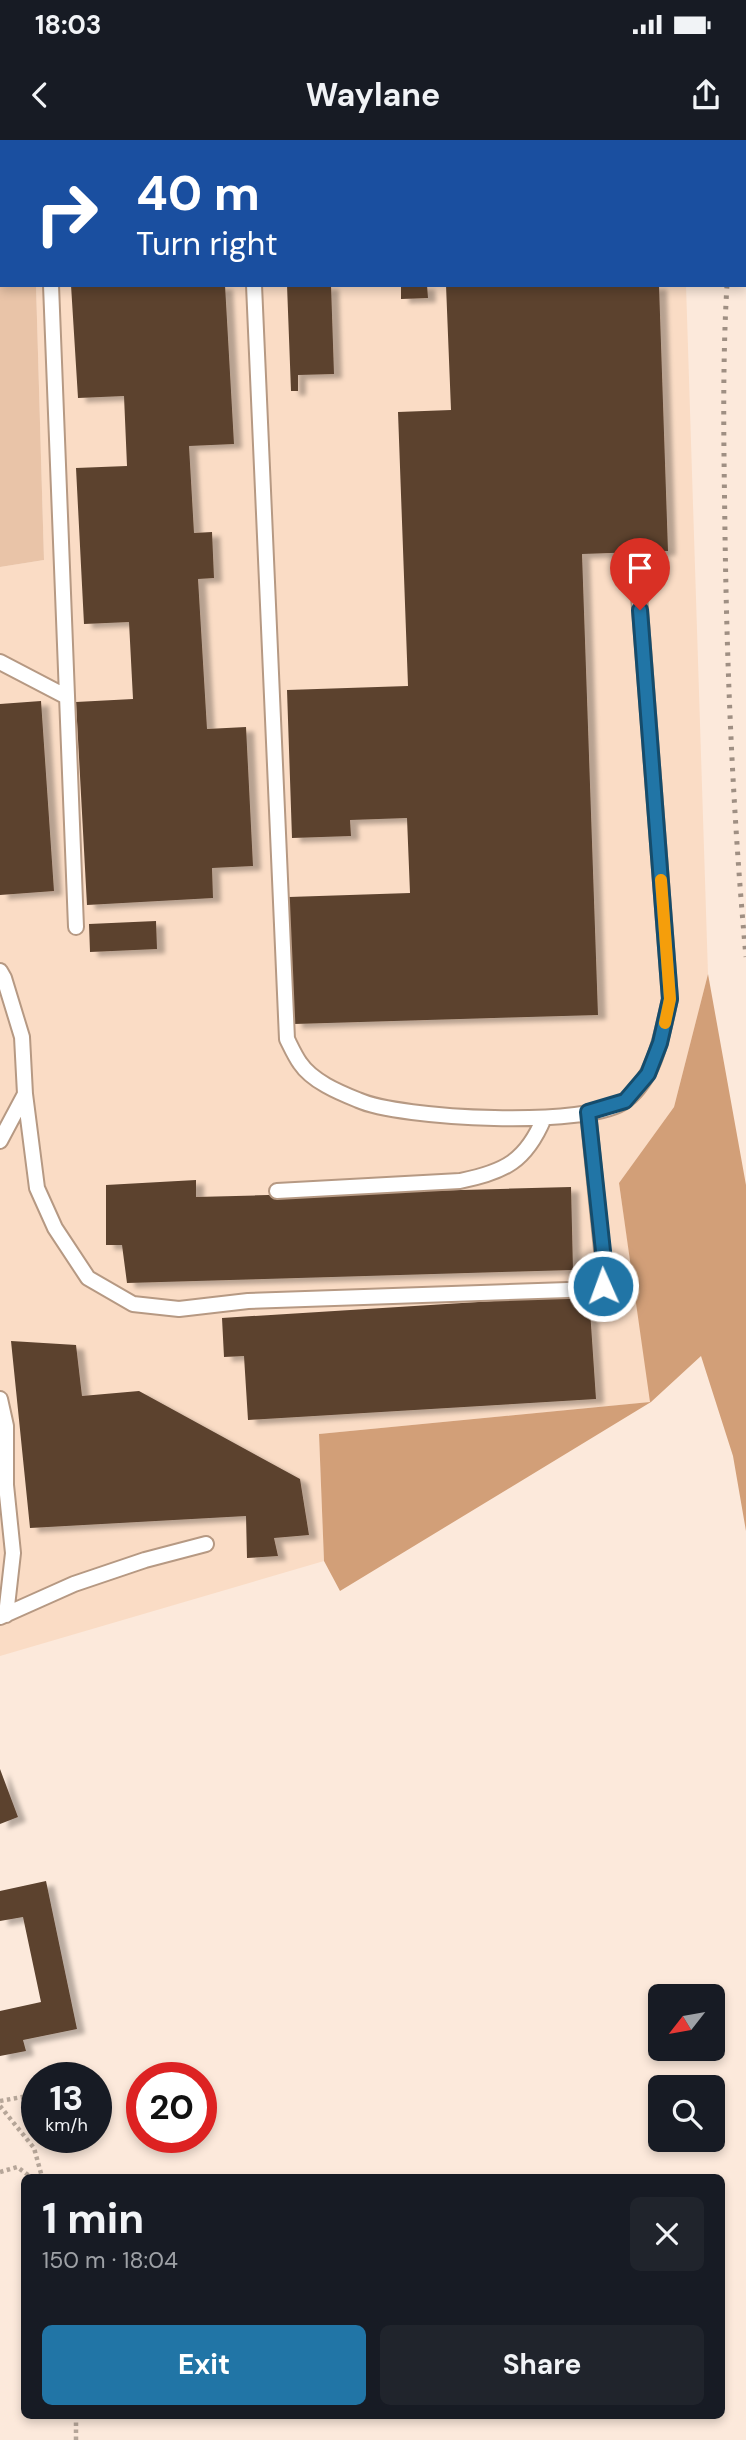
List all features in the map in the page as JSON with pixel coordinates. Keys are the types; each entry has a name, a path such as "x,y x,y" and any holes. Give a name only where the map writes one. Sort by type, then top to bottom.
{"lane":[{"path":"51,287 76,927"},
{"path":"254,287 287,1039 300,1064 318,1080 361,1102 435,1116 544,1118 588,1112 625,1101 648,1074 660,1043 670,999 638,583"},
{"path":"0,662 67,696"},
{"path":"0,971 22,1037 37,1188 55,1228 89,1278 133,1304 179,1309 248,1301 598,1289 606,1279 588,1112"},
{"path":"0,1141 26,1094"},
{"path":"277,1191 460,1181 489,1175 521,1157 534,1142 544,1118"},
{"path":"0,1399 6,1426 6,1485 13,1553 3,1616"},
{"path":"3,1616 74,1584 145,1560 206,1544"}],"path":[{"path":"21,2098 0,2103 34,2148 41,2174"},
{"path":"0,2172 17,2167 27,2174"},
{"path":"76,2419 76,2440"}],"shaded area":[{"path":"0,287 36,287 44,560 0,567"},
{"path":"36,287 686,287 708,974 674,1107 619,1183 651,1402 319,1434 324,1561 0,1656 0,567 44,560"},
{"path":"708,974 746,1185 746,1531 733,1456 701,1356 651,1402 340,1591 324,1561 319,1434 650,1402 619,1183 674,1107"}],"building":[{"path":"71,287 225,287 234,444 189,446 194,533 212,532 214,578 198,579 207,729 246,727 253,866 212,868 213,898 87,905 76,702 133,699 129,622 84,624 76,468 127,466 124,396 78,398"},
{"path":"287,287 331,287 334,374 298,375 298,391 291,391"},
{"path":"401,287 427,287 428,298 401,299"},
{"path":"446,287 659,287 668,551 582,554 598,1015 294,1024 289,897 410,893 407,818 350,820 351,836 292,838 287,690 408,686 398,412 451,410"},
{"path":"41,701 54,891 0,895 0,704"},
{"path":"156,921 157,949 90,952 89,924"},
{"path":"196,1180 196,1197 571,1187 573,1270 127,1283 122,1245 106,1245 106,1185"},
{"path":"589,1295 596,1399 248,1420 244,1356 224,1357 222,1318"},
{"path":"11,1341 76,1345 82,1396 139,1391 300,1479 309,1535 274,1538 278,1556 247,1558 246,1516 30,1528"},
{"path":"0,1769 18,1817 0,1824"},
{"path":"46,1881 77,2029 23,2040 26,2051 0,2056 0,2011 41,2002 23,1917 0,1921 0,1891"}],"railway":[{"path":"727,287 724,410 727,640 734,798 746,957"}],"slow traffic":[{"path":"661,880 670,999 665,1023"}],"route":[{"path":"603,1286 606,1279 588,1112 625,1101 648,1074 660,1043 670,999 640,610"}]}
